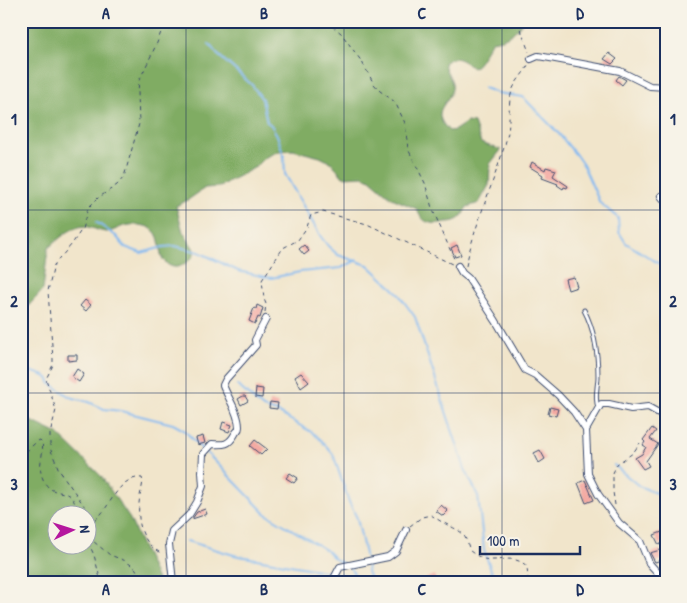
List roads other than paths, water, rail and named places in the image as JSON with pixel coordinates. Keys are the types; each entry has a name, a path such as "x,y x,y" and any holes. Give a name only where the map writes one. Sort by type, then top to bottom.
{"street":[{"path":"531,59 538,56 620,70 650,86 666,88"},
{"path":"458,266 496,321 525,370 535,375 558,395 574,412 586,430 588,474 598,494 619,523 632,532 640,542 649,563 666,582"},
{"path":"173,582 169,544 172,531 190,515 197,502 203,486 204,454 212,444 226,444 233,440 239,429 236,413 223,385 226,379 256,345 255,340 266,319"},
{"path":"586,430 598,408 601,404 606,403 631,409 648,407 666,417"},
{"path":"332,582 340,567 356,562 388,557 396,551 406,530"}],"lane":[{"path":"584,310 590,321 594,338 598,376 598,408"}],"waterway":[{"path":"209,44 217,54 252,85 262,99 267,122 277,135 284,156 285,174 321,237 338,255 368,265 397,292 415,317 465,469 478,496 484,550 495,582"},
{"path":"484,88 498,93 523,97 559,134 576,155 583,165 600,203 618,218 619,232 626,243 666,268"},
{"path":"96,222 116,236 125,247 141,253 175,246 199,252 238,271 271,278 300,272 341,268 357,260"},
{"path":"21,368 48,378 51,384 70,397 89,402 104,409 121,411 173,424 184,430 203,450"},
{"path":"237,385 263,408 277,412 313,433 333,454 349,502 357,518 366,559"},
{"path":"207,453 266,514 326,550 335,559 344,564"},
{"path":"614,465 639,486 656,493 666,500"},
{"path":"187,541 234,555 335,573"},
{"path":"368,564 367,572 372,582"},
{"path":"350,568 360,582"},
{"path":"340,574 357,577"}]}
